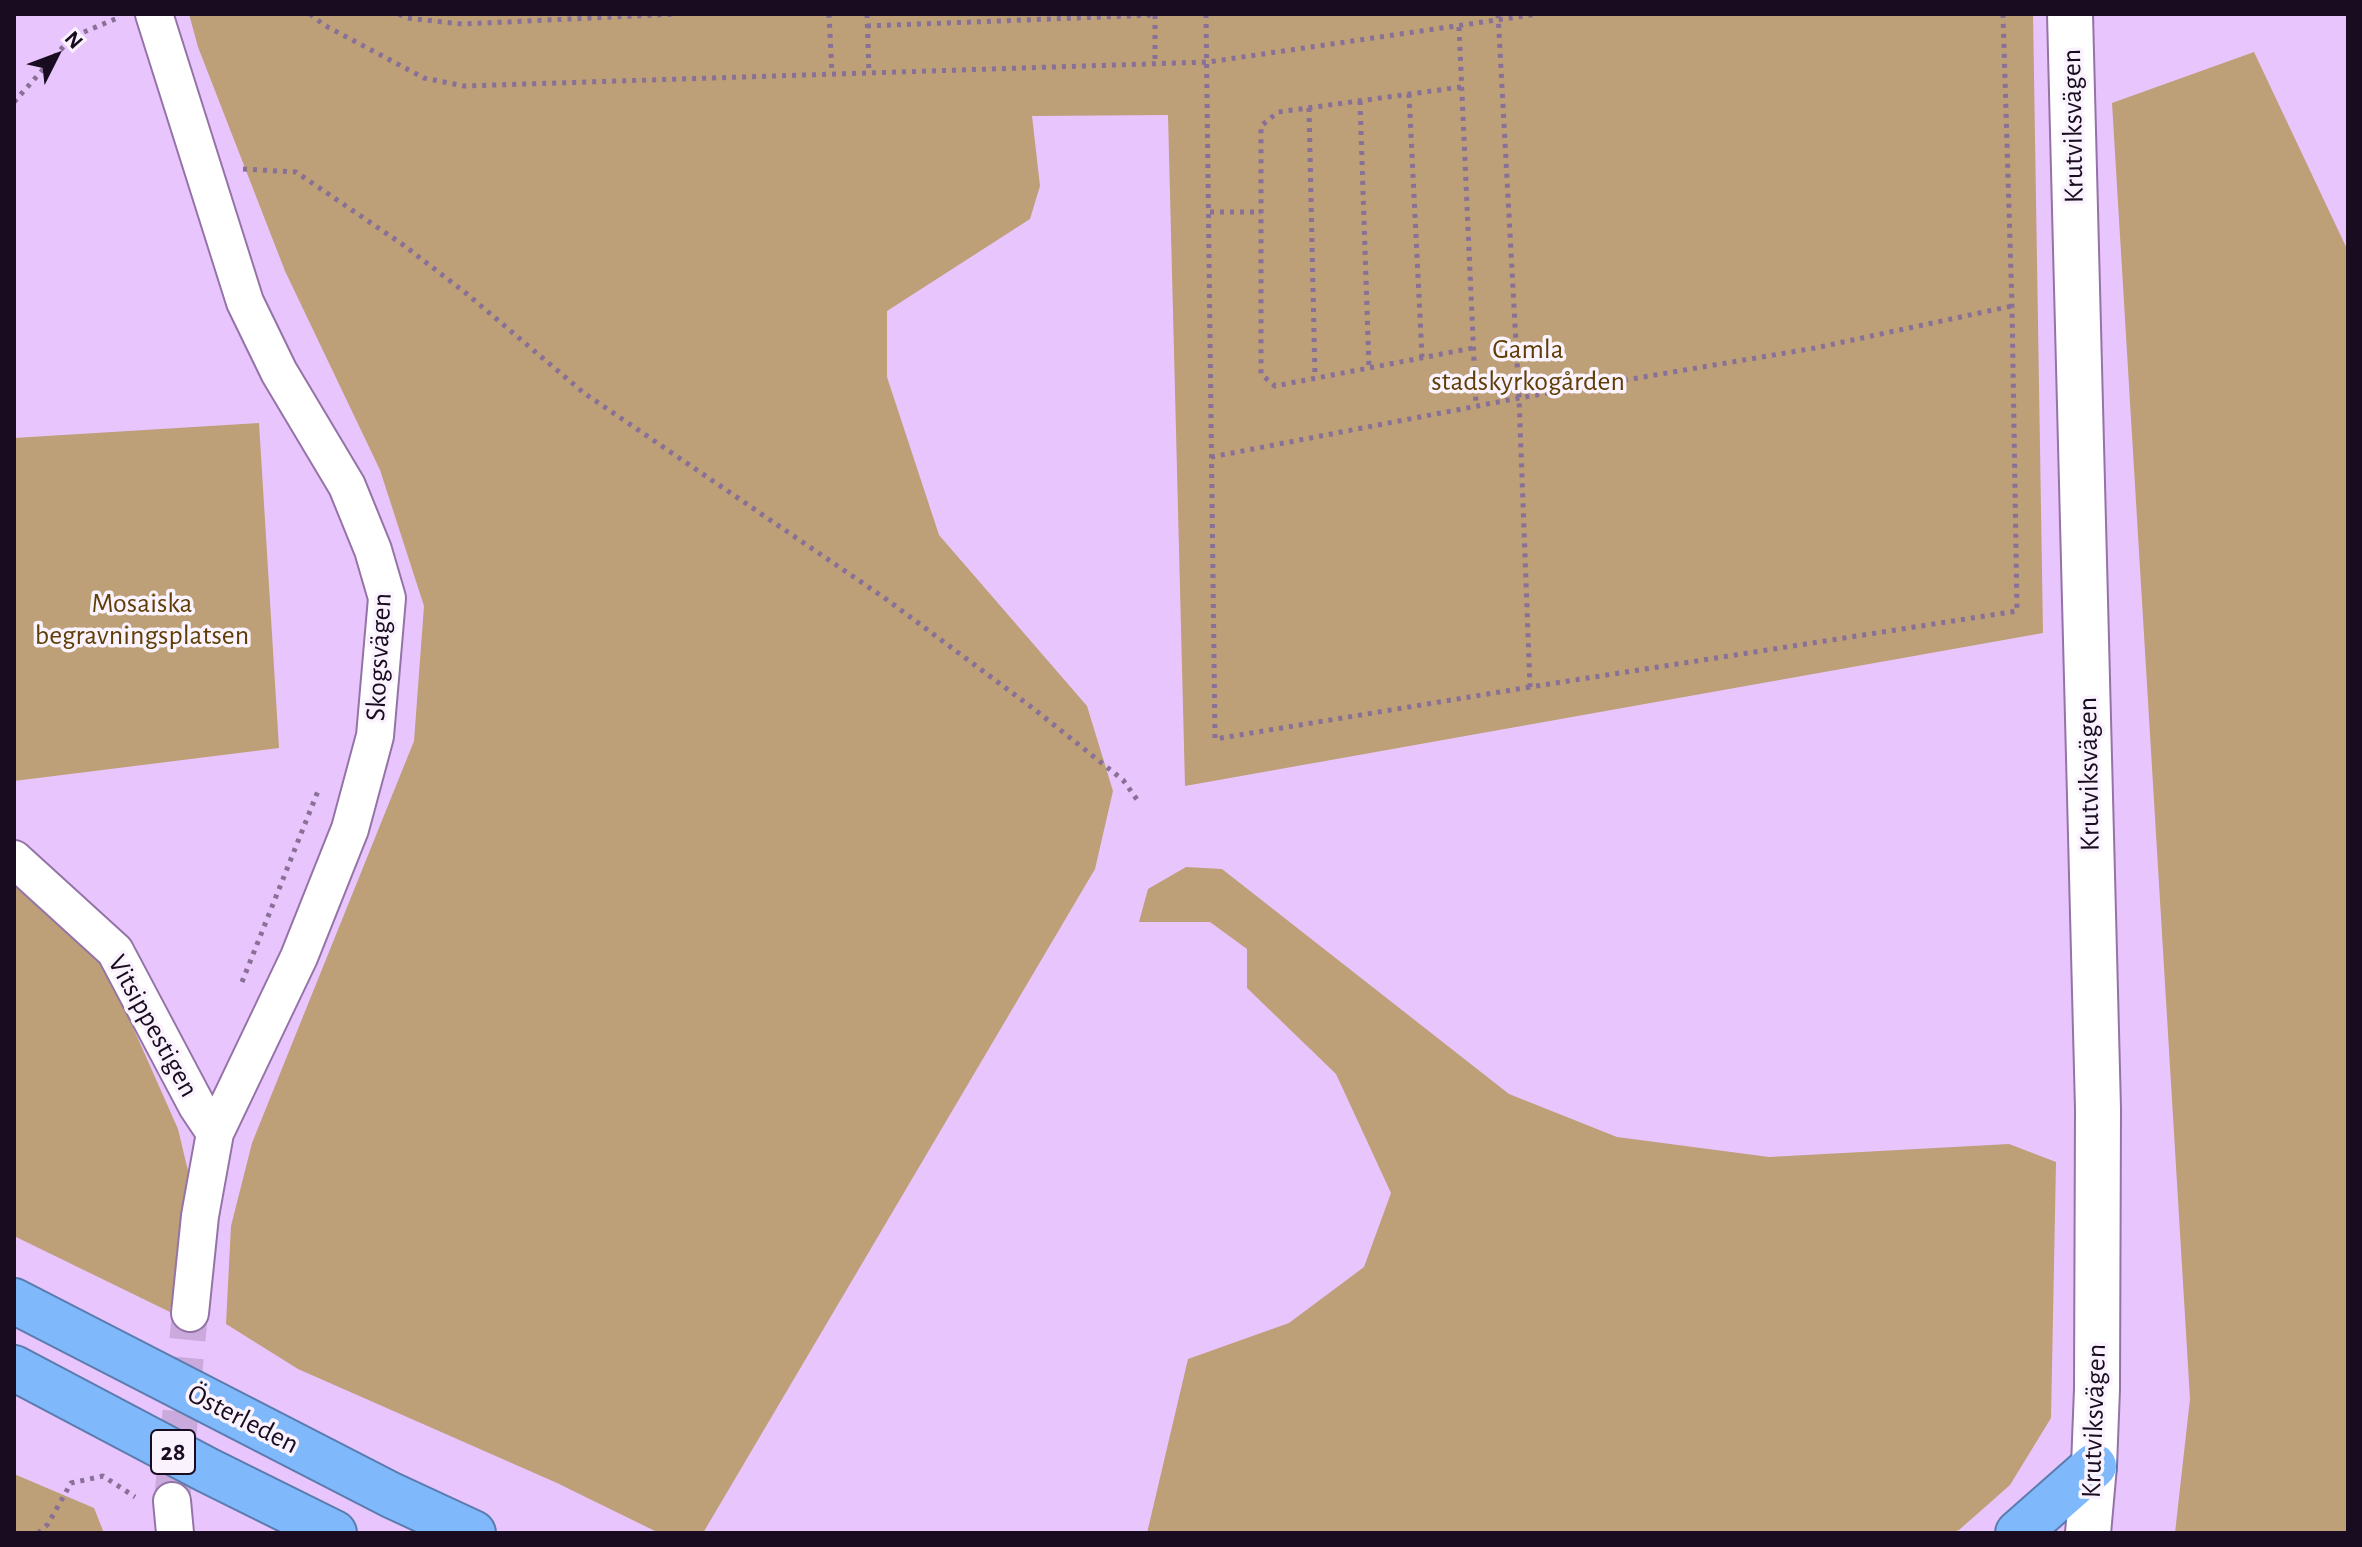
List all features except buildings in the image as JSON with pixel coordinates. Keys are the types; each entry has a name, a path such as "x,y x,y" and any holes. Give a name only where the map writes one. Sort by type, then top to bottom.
{"highway":[{"name":"Österleden","path":"14,1301 391,1495 473,1533"},
{"name":"28","path":"14,1368 334,1533"},
{"path":"2018,1533 2094,1466"}],"street":[{"name":"Skogsvägen","path":"154,14 245,302 279,372 347,486 373,550 387,598 375,736 350,829 299,957 215,1133 200,1216 190,1313"},
{"name":"Krutviksvägen","path":"2070,14 2098,1109 2097,1389 2088,1533"},
{"name":"Vitsippestigen","path":"14,859 115,951 197,1106 215,1133"}],"path":[{"path":"14,102 72,37 114,16 129,14"},
{"path":"310,14 324,25 424,78 464,86 1208,62 1459,27 1498,17 1538,14"},
{"path":"399,14 406,18 462,24 678,14"},
{"path":"518,14 518,22"},
{"path":"829,14 832,74"},
{"path":"867,14 869,73"},
{"path":"867,26 1155,14 1155,63"},
{"path":"1206,14 1215,739 2017,611 2003,14"},
{"path":"114,16 120,34"},
{"path":"1498,17 1519,398 1530,687"},
{"path":"1459,27 1476,406"},
{"path":"1461,87 1278,112 1261,126 1261,374 1275,386 1473,348"},
{"path":"1409,94 1422,358"},
{"path":"1360,101 1369,368"},
{"path":"1309,108 1315,378"},
{"path":"201,167 296,172 402,244 467,294 584,393 886,599 960,654 1123,780 1138,801"},
{"path":"1210,212 1261,212"},
{"path":"1211,457 1519,398 1815,348 2012,306"},
{"path":"242,983 320,786"},
{"path":"38,1533 48,1524 71,1483 103,1476 135,1497"}],"green space":[{"name":"Gamla stadskyrkogården","path":"189,14 2033,14 2043,633 1185,786 1168,115 1032,116 1040,186 1030,219 887,311 887,377 939,535 1087,706 1113,791 1095,869 703,1533 659,1533 557,1483 298,1369 226,1324 231,1226 252,1143 414,741 424,606 380,470 285,271 198,47"},
{"path":"2254,52 2348,251 2348,1533 2175,1533 2190,1399 2112,103"},
{"name":"Mosaiska begravningsplatsen","path":"259,423 279,748 14,781 14,438"},
{"path":"1186,867 1222,869 1509,1094 1617,1137 1769,1157 2009,1144 2056,1162 2051,1418 2010,1485 1959,1530 1950,1533 1147,1533 1188,1359 1289,1323 1364,1267 1391,1193 1336,1074 1247,988 1247,949 1210,922 1139,922 1148,889"},
{"path":"14,885 108,971 178,1129 189,1175 170,1312 14,1236"},
{"path":"14,1474 94,1508 104,1533 14,1533"}],"tunnel":[{"path":"172,1501 190,1313"}]}
